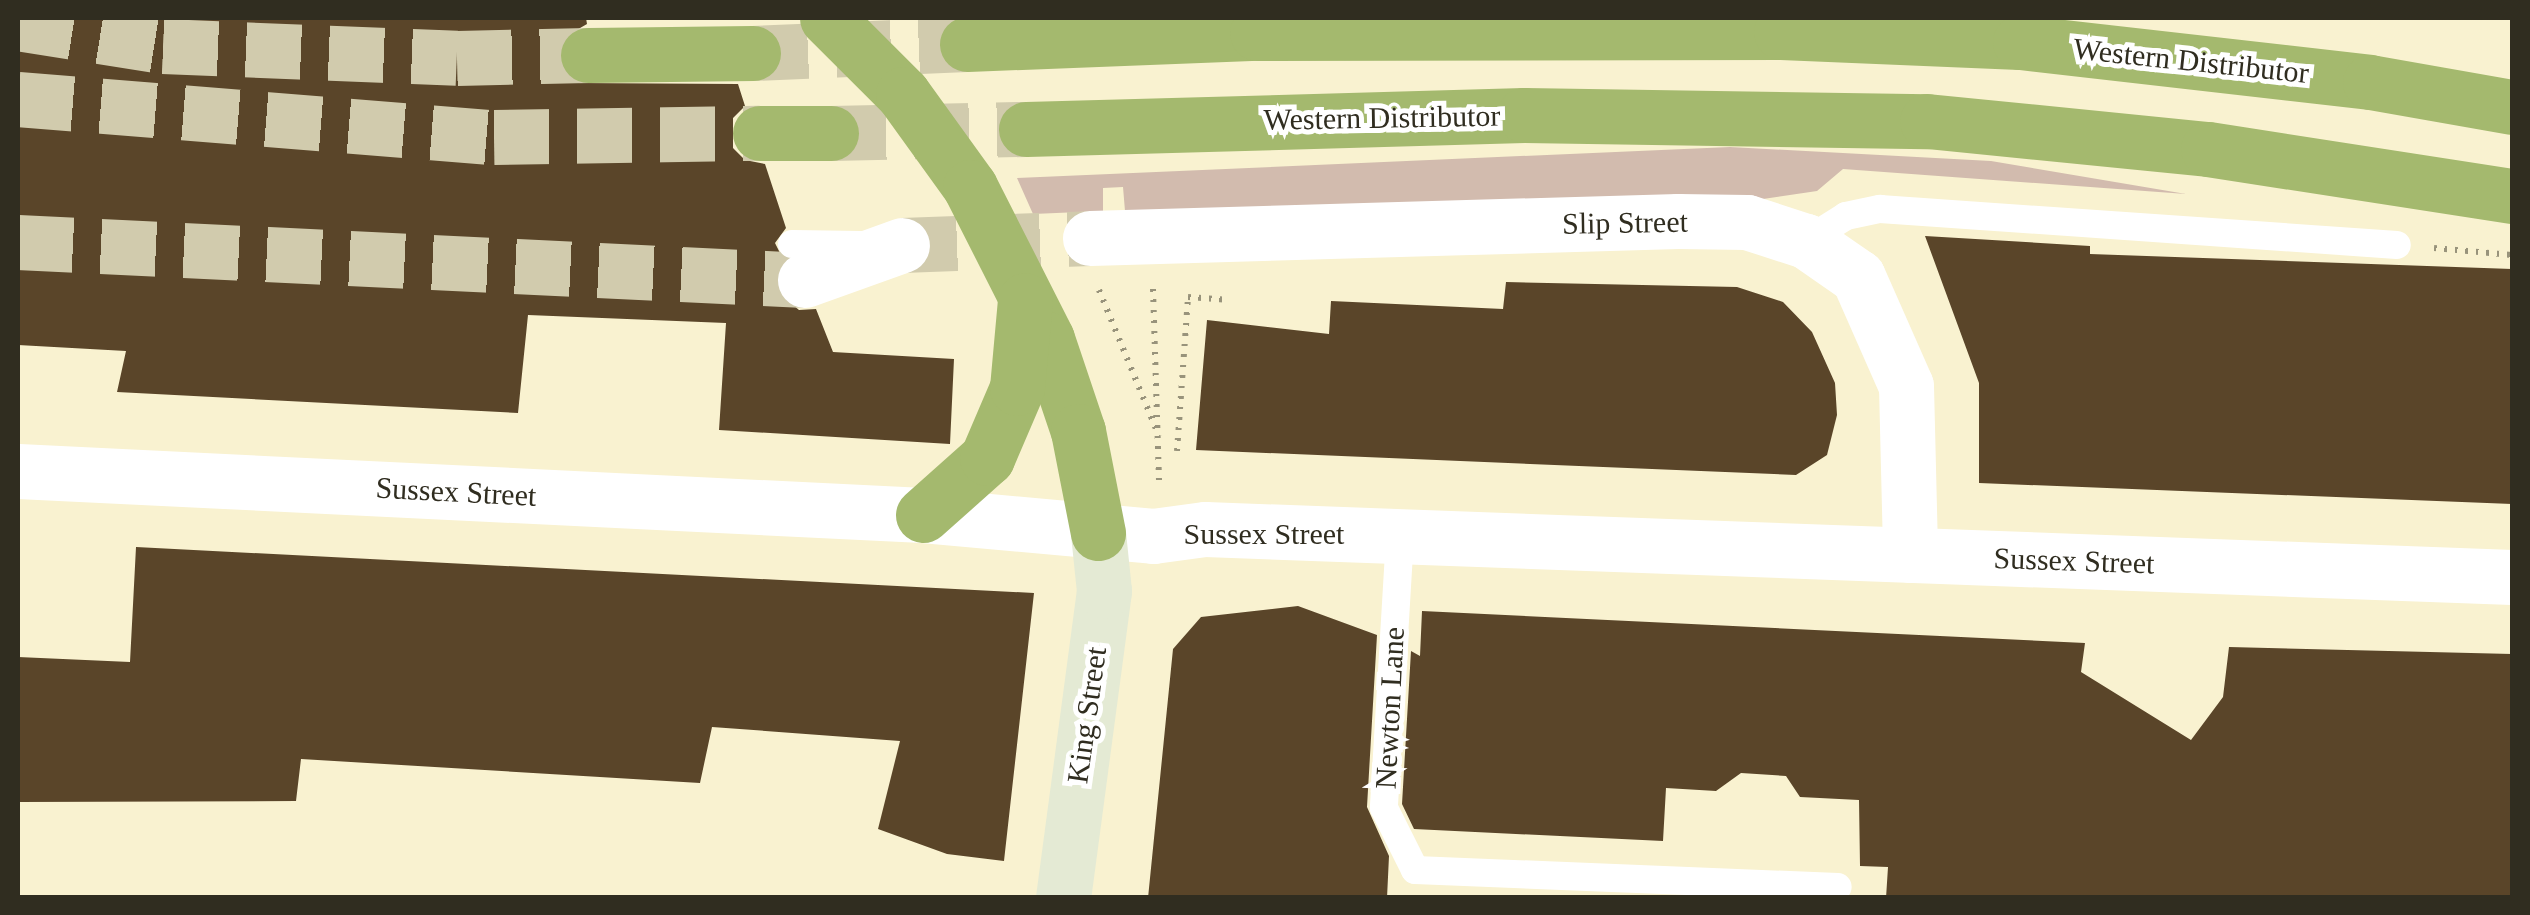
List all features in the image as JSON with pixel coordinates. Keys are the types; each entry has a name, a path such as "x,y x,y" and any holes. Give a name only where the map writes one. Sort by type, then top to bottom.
{"highway":[{"path":"827,18 903,94 970,186 1026,297 1066,390 1098,533"},
{"name":"Western Distributor","path":"967,44 1257,32 1781,32 2020,42 2370,82 2508,106"},
{"path":"588,55 753,53"},
{"name":"Western Distributor","path":"1026,129 1524,115 1927,121 2208,149 2499,192"},
{"path":"760,132 831,134"},
{"path":"924,515 987,458 1017,388 1026,297"}],"main road":[{"name":"King Street","path":"1063,898 1104,591 1098,533"}],"street":[{"name":"Slip Street","path":"1090,238 1678,220 1748,222 1806,241 1858,277 1906,386 1910,556"},
{"path":"798,262 902,246"},
{"name":"Sussex Street","path":"18,471 924,515 1152,536 1206,529 2512,577"}],"lane":[{"path":"1806,241 1846,216 1880,210 2397,245"},
{"name":"Newton Lane","path":"1400,536 1384,808 1415,870 1838,887"}],"path":[{"path":"2397,245 2512,255"},
{"path":"1177,451 1188,297 1227,300"},
{"path":"1105,303 1161,442"},
{"path":"1155,342 1160,471"}],"shaded area":[{"path":"1730,147 1991,161 2186,194 1843,169 1817,191 1763,199 1125,211 1123,187 1103,188 1103,211 1033,214 1017,178"}],"building":[{"path":"18,18 586,18 587,24 561,39 557,54 574,83 738,84 745,106 733,118 733,148 745,160 765,164 786,228 775,243 783,259 775,274 776,291 799,310 816,309 833,352 954,359 950,444 719,430 726,323 528,315 518,413 117,392 126,351 18,345"},
{"path":"1925,236 2090,246 2090,254 2512,269 2512,504 1979,483 1979,383"},
{"path":"1506,282 1737,287 1783,302 1812,332 1835,383 1837,415 1827,455 1796,475 1196,450 1207,320 1329,334 1331,301 1503,309"},
{"path":"136,547 1034,593 1004,861 947,854 878,829 900,741 712,727 700,783 301,759 296,801 18,802 18,657 130,662"},
{"path":"1298,606 1377,635 1367,807 1389,856 1387,898 1148,898 1173,649 1201,617"},
{"path":"1422,611 2085,643 2081,672 2191,740 2223,697 2229,647 2512,654 2512,898 1886,898 1888,867 1860,866 1859,800 1800,797 1786,776 1741,773 1716,791 1666,788 1663,841 1414,829 1402,804 1411,651 1420,656"}],"tunnel":[{"path":"18,23 163,46 457,58 588,55"},
{"path":"753,53 967,44"},
{"path":"18,99 494,137 760,133"},
{"path":"831,133 1026,129"},
{"path":"902,245 1090,238"},
{"path":"18,242 805,280"}]}
